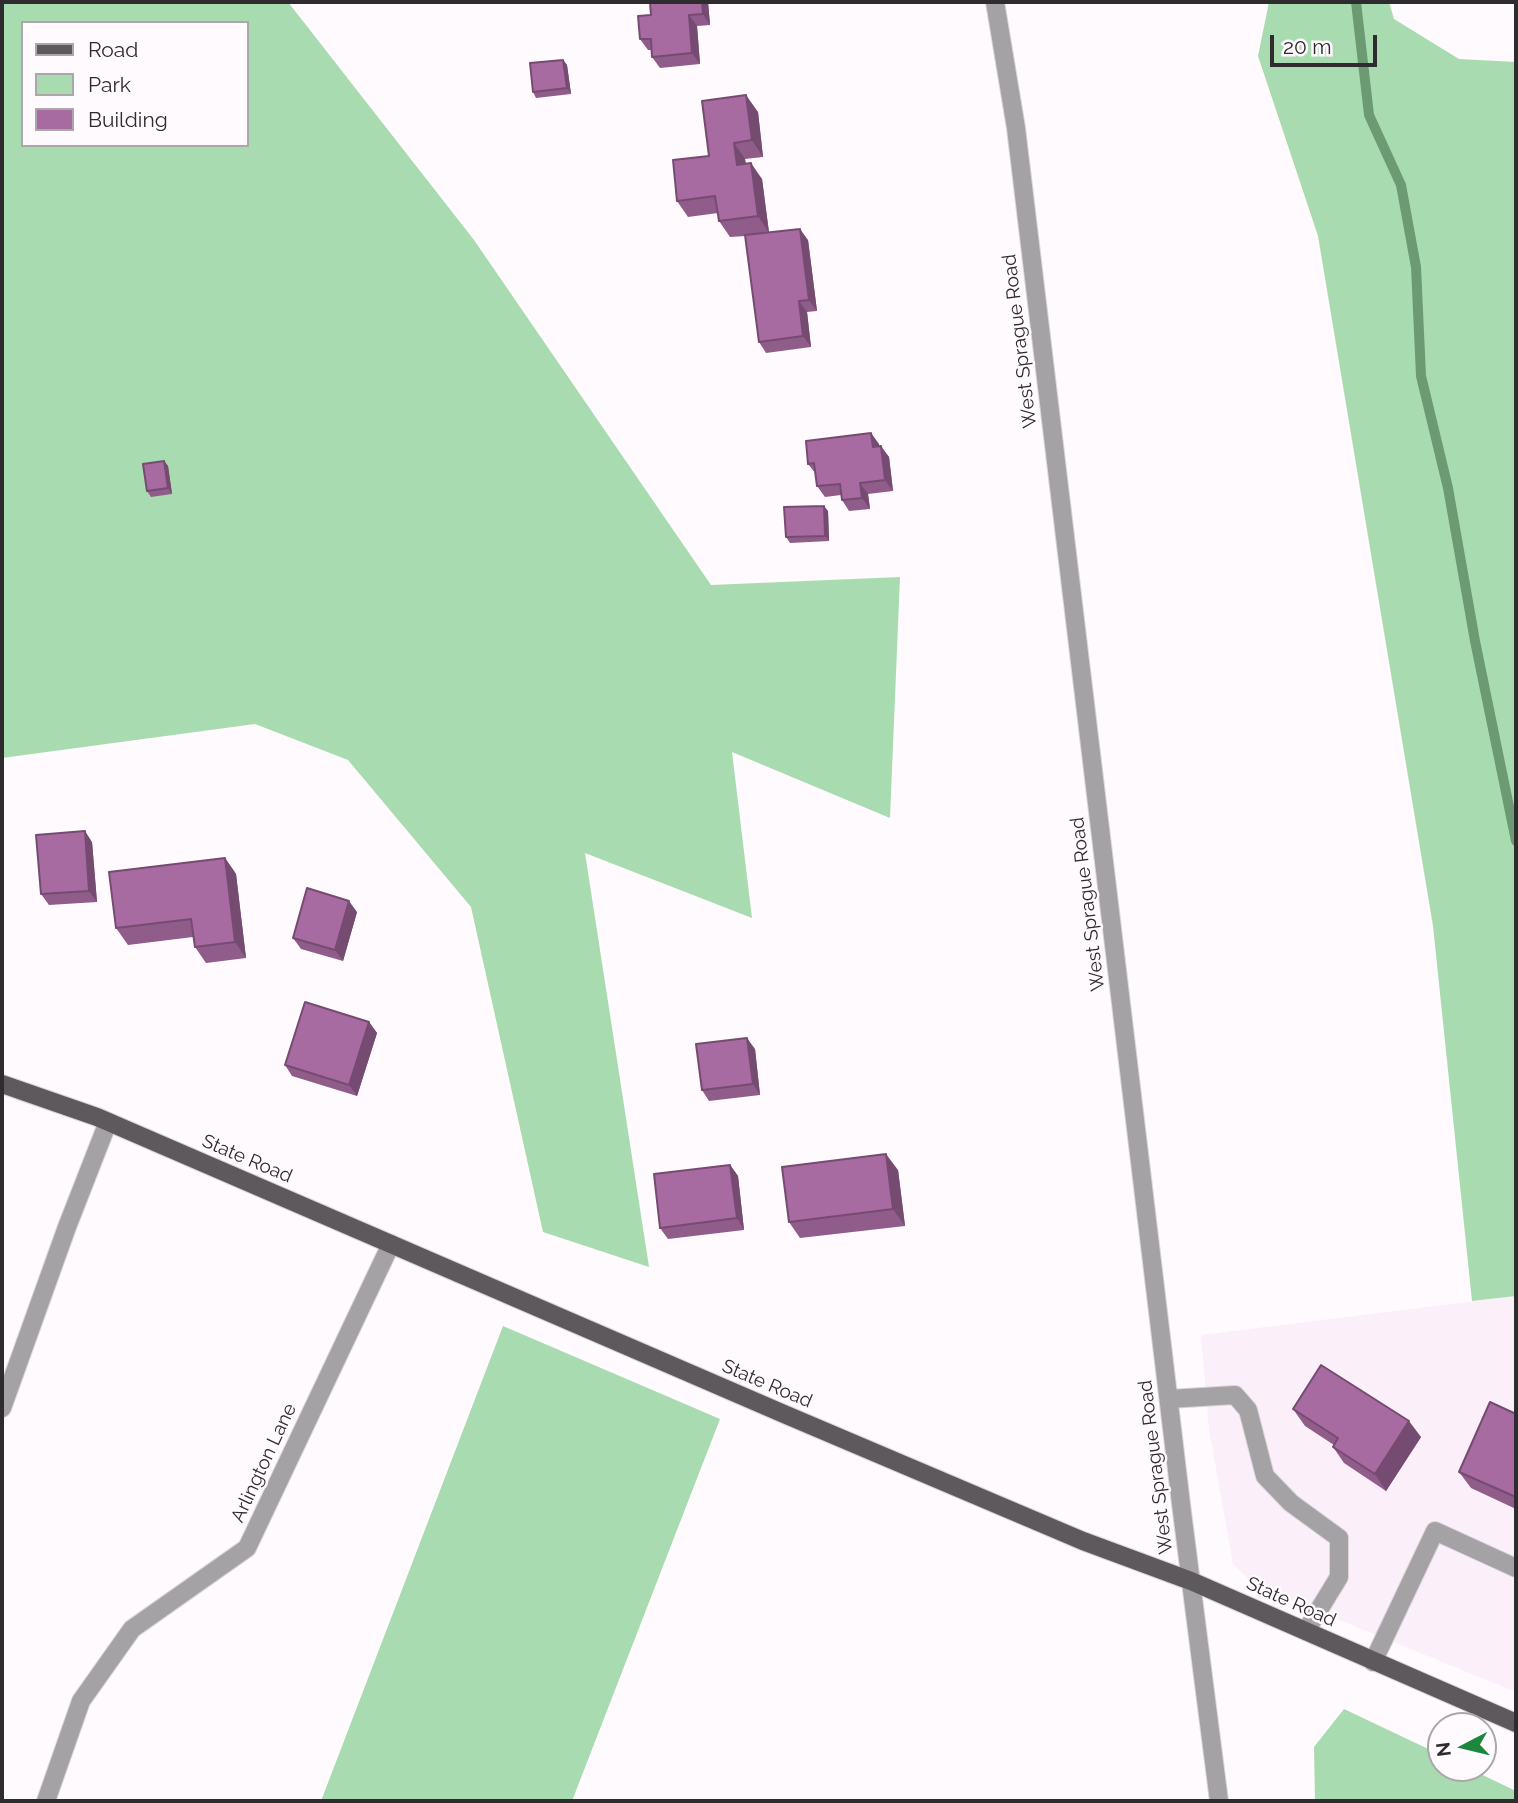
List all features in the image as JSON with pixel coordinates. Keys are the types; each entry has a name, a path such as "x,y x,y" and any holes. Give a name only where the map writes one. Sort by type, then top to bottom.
{"main road":[{"name":"State Road","path":"2,1084 108,1122 1083,1541 1191,1581 1516,1723"}],"street":[{"name":"West Sprague Road","path":"995,2 1016,128 1219,1801"},
{"path":"2,1408 108,1122"},
{"name":"Arlington Lane","path":"46,1801 81,1700 132,1629 247,1548 391,1244"},
{"path":"1169,1399 1236,1395 1248,1410 1265,1476 1291,1503 1339,1538 1339,1577 1307,1631"},
{"path":"1373,1662 1434,1531 1516,1568"}],"shaded area":[{"path":"1516,1296 1516,1692 1256,1586 1233,1564 1209,1429 1201,1335"}],"green space":[{"path":"2,2 288,2 474,240 711,585 900,577 890,818 732,752 752,918 585,853 649,1267 543,1232 471,907 348,760 255,724 2,758"},
{"path":"1269,2 1389,2 1394,19 1459,59 1516,62 1516,1296 1472,1301 1433,926 1318,236 1258,56"},
{"path":"503,1326 720,1419 572,1801 321,1801"},
{"path":"1344,1709 1427,1748 1427,1782 1497,1782 1516,1791 1516,1801 1315,1801 1314,1747"}],"building":[{"path":"650,2 702,2 703,14 689,15 692,53 652,57 651,39 640,39 638,16 651,15"},
{"path":"563,60 567,88 533,92 530,63"},
{"path":"746,95 752,140 734,143 737,165 751,163 758,216 719,221 715,196 677,201 673,160 709,156 702,101"},
{"path":"800,229 809,300 799,301 803,336 759,342 745,235"},
{"path":"871,433 873,447 881,446 885,480 860,483 862,498 842,500 840,484 817,486 814,463 808,464 806,441"},
{"path":"164,461 168,488 147,491 143,464"},
{"path":"824,506 825,536 786,537 784,507"},
{"path":"85,831 89,891 41,894 36,835"},
{"path":"225,858 235,942 195,947 191,919 116,928 109,872"},
{"path":"307,888 349,901 335,950 293,938"},
{"path":"305,1002 369,1022 349,1085 285,1065"},
{"path":"747,1038 753,1084 702,1090 696,1044"},
{"path":"886,1154 893,1209 789,1222 782,1167"},
{"path":"730,1165 737,1218 660,1228 654,1174"},
{"path":"1321,1365 1409,1421 1375,1474 1333,1447 1338,1438 1293,1409"},
{"path":"1490,1402 1516,1414 1516,1497 1459,1472"}],"waterway":[{"path":"1356,2 1369,115 1401,185 1416,267 1421,376 1448,488 1475,641 1516,841"}]}
